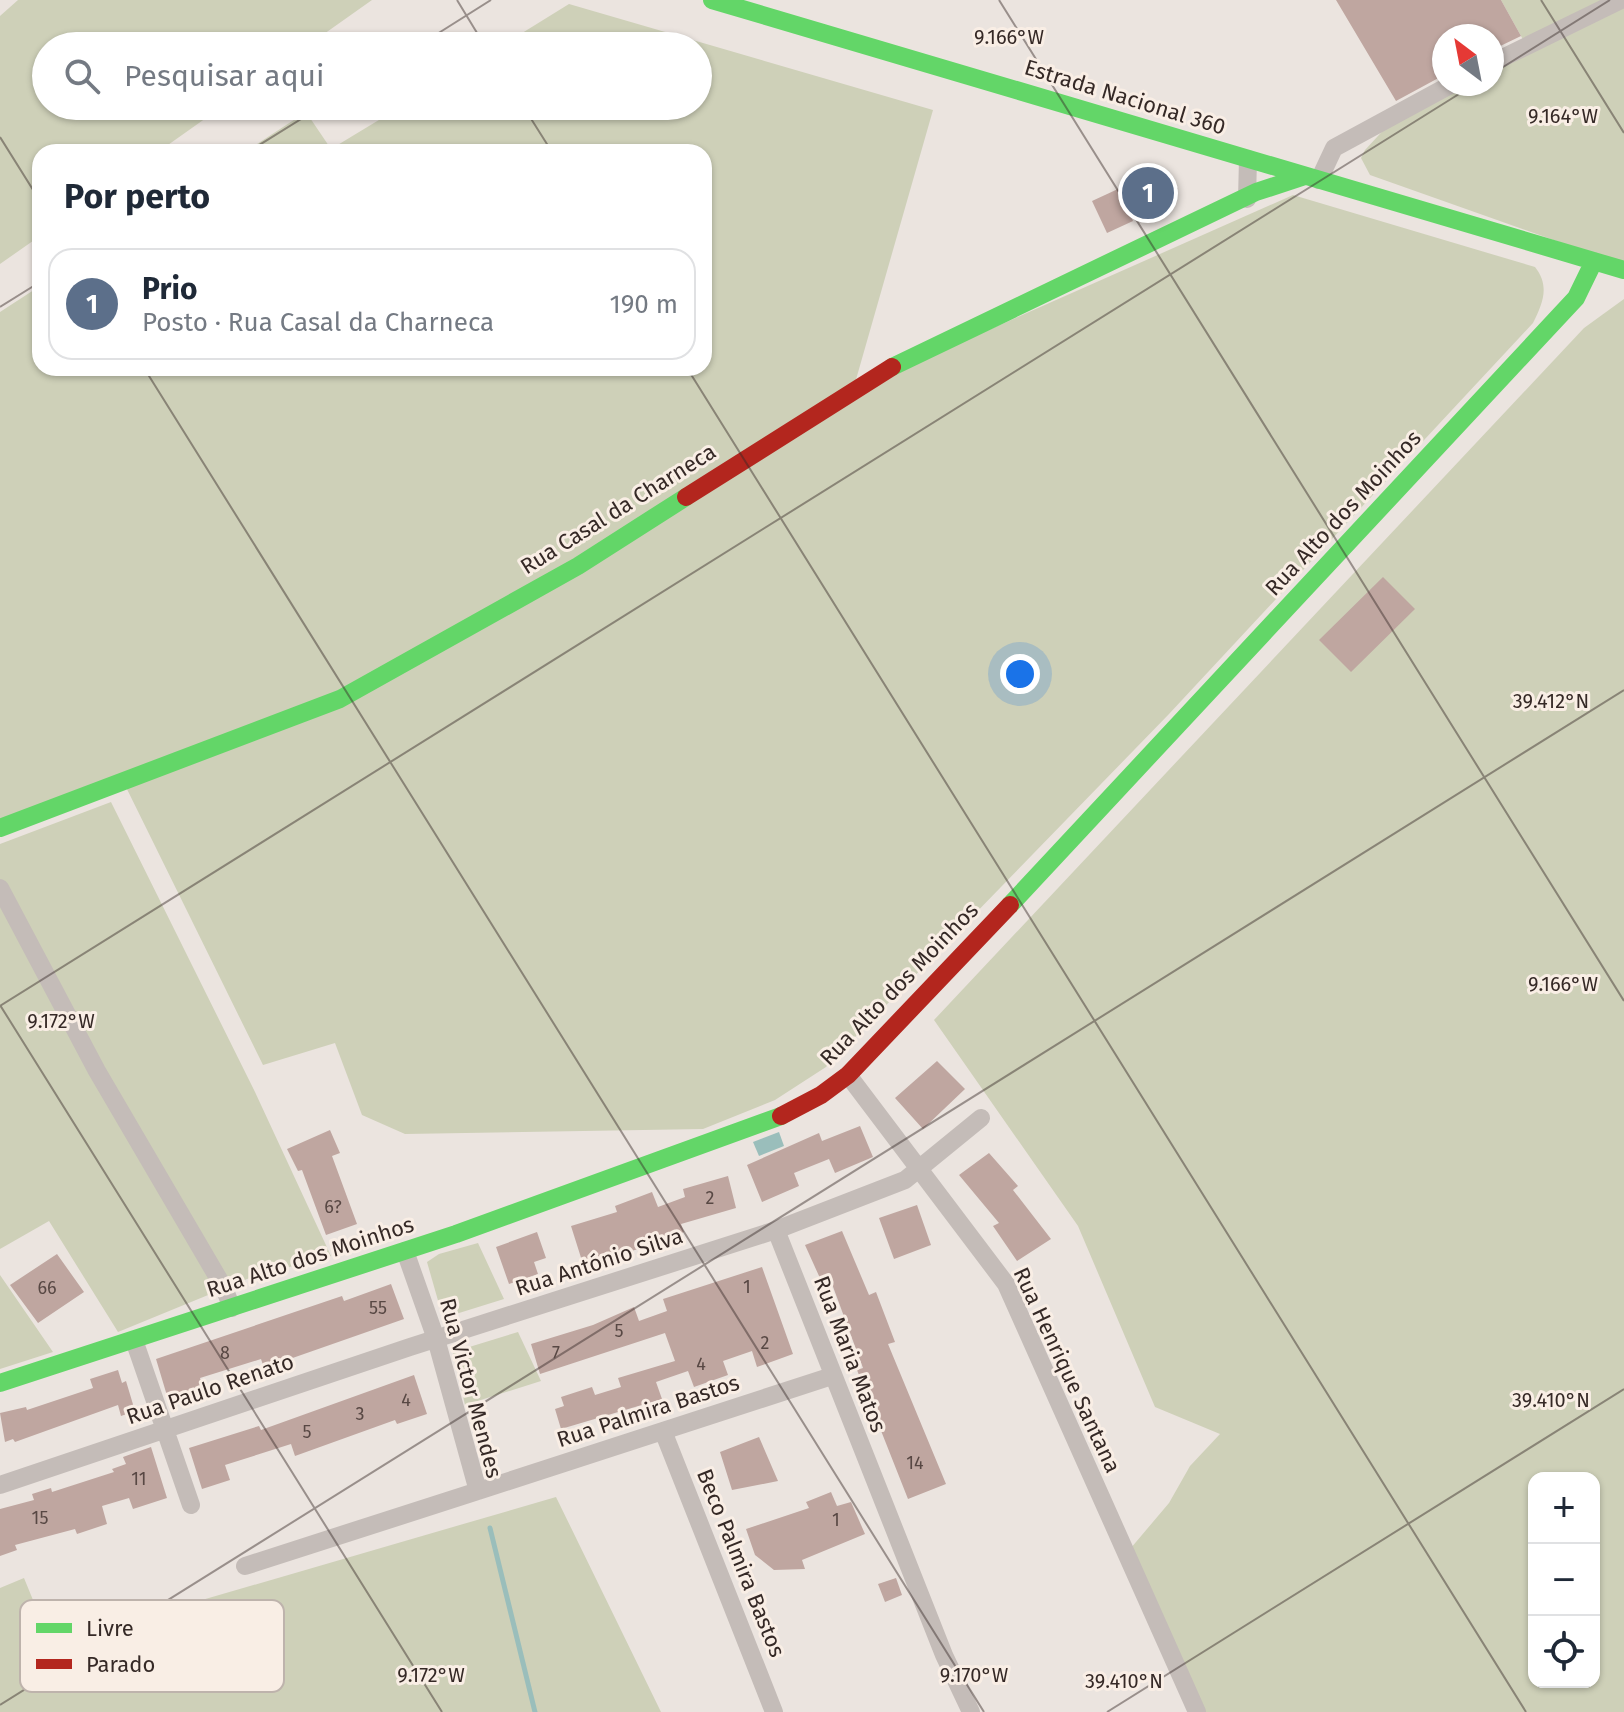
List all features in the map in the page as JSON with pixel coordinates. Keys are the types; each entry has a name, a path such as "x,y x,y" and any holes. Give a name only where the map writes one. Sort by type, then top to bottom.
{"street":[{"name":"Estrada Nacional 360","path":"712,0 1312,178"},
{"path":"1504,57 1581,16 1621,0"},
{"path":"1432,95 1334,148 1312,178 1624,270"},
{"path":"1248,159 1252,196"},
{"path":"1252,196 1273,166"},
{"name":"Rua Casal da Charneca","path":"0,828 340,699 578,566 876,375 1070,279 1252,196 1312,178"},
{"name":"Rua Alto dos Moinhos","path":"0,1383 405,1251 763,1125 821,1095 848,1075 1576,298 1594,261"},
{"path":"0,888 97,1071 224,1288 232,1308"},
{"name":"Rua Henrique Santana","path":"848,1075 1006,1284 1197,1712"},
{"path":"776,1230 905,1180 981,1118"},
{"name":"Rua António Silva","path":"436,1339 776,1230"},
{"name":"Rua Maria Matos","path":"776,1230 944,1655 971,1712"},
{"name":"Rua Victor Mendes","path":"245,1566 478,1491 436,1339 405,1251"},
{"name":"Rua Paulo Renato","path":"0,1485 436,1339"},
{"path":"134,1340 191,1505"},
{"name":"Rua Palmira Bastos","path":"478,1491 832,1376"},
{"name":"Beco Palmira Bastos","path":"663,1431 774,1712"}],"green space":[{"path":"18,0 372,0 327,32 32,32 32,120 203,120 169,144 32,144 32,242 0,264 0,16"},
{"path":"1501,0 1624,0 1624,265 1370,175 1361,158 1402,110 1432,94 1504,96 1504,57 1526,45"},
{"path":"569,4 665,32 524,32"},
{"path":"712,46 933,110 853,390 1293,195 1535,267 1544,288 1533,323 1169,714 826,1067 775,1100 703,1129 405,1134 362,1115 335,1043 263,1065 121,777 0,821 0,312 32,291 32,376 712,376 712,144 339,144 379,120 712,120"},
{"path":"294,120 311,120 328,144 257,144"},
{"path":"1624,299 1624,1712 1205,1712 1125,1555 1169,1503 1190,1466 1220,1434 1155,1407 1078,1226 934,1020 1584,328"},
{"path":"111,802 255,1092 331,1256 252,1277 118,1332 49,1221 0,1249 0,844"},
{"path":"478,1243 504,1299 443,1318 427,1262 439,1254"},
{"path":"0,1275 53,1352 0,1369"},
{"path":"518,1332 541,1381 465,1405 453,1352"},
{"path":"556,1497 661,1712 0,1712 0,1588 24,1578 33,1600 20,1600 20,1692 284,1692 284,1600 202,1600"}],"water":[{"path":"779,1132 784,1146 759,1156 753,1142"}],"building":[{"path":"1336,0 1501,0 1521,36 1504,44 1504,24 1432,24 1432,82 1396,101"},
{"path":"1170,173 1178,189 1129,212 1133,221 1107,233 1092,201 1118,189 1121,196"},
{"path":"1383,577 1415,609 1351,672 1319,640"},
{"path":"937,1061 965,1089 923,1129 895,1098"},
{"path":"860,1126 873,1157 835,1173 829,1159 794,1173 799,1186 762,1202 747,1165 819,1133 822,1141"},
{"path":"330,1130 340,1153 332,1156 357,1224 326,1235 302,1170 298,1171 287,1149"},
{"path":"989,1153 1018,1186 1013,1190 1051,1239 1017,1261 993,1226 999,1223 959,1175"},
{"path":"728,1176 736,1208 681,1224 684,1232 646,1247 583,1264 571,1226 617,1212 615,1206 652,1192 658,1207 685,1197 683,1189"},
{"path":"917,1205 931,1245 894,1259 879,1218"},
{"path":"842,1231 869,1295 876,1292 895,1342 888,1344 946,1484 908,1499 857,1370 863,1368 832,1284 824,1287 805,1245"},
{"path":"537,1232 546,1258 534,1262 538,1274 509,1284 496,1247"},
{"path":"57,1254 84,1292 38,1323 10,1285"},
{"path":"762,1267 793,1354 757,1367 752,1351 723,1361 728,1375 694,1387 688,1371 656,1382 662,1399 561,1429 555,1409 564,1406 561,1397 592,1387 595,1395 621,1387 618,1378 675,1361 665,1333 540,1374 531,1344 593,1325 634,1307 639,1321 667,1311 663,1299"},
{"path":"391,1284 404,1319 264,1368 261,1359 200,1378 203,1387 168,1399 156,1359 342,1296 344,1301"},
{"path":"118,1370 122,1383 126,1381 135,1411 121,1416 118,1405 15,1442 13,1439 5,1442 0,1413 26,1407 27,1410 93,1388 90,1379"},
{"path":"414,1375 427,1414 397,1424 395,1420 295,1456 291,1444 225,1465 230,1480 202,1489 189,1448 259,1426 261,1430"},
{"path":"759,1437 778,1481 732,1490 720,1452"},
{"path":"151,1447 167,1498 133,1509 129,1498 102,1506 107,1524 77,1534 75,1529 15,1545 17,1550 0,1556 0,1509 34,1500 32,1494 51,1488 52,1492 114,1472 112,1469 126,1464 123,1457"},
{"path":"831,1492 837,1506 851,1502 865,1534 802,1560 805,1569 774,1570 755,1555 746,1529 809,1508 806,1502"},
{"path":"896,1578 902,1595 885,1602 878,1584"}],"waterway":[{"path":"490,1528 535,1712"}],"traffic: fast":[{"path":"712,0 1624,270"},
{"path":"892,367 1256,192 1305,176"},
{"path":"1010,905 1576,298 1594,261"},
{"path":"0,828 340,699 578,566 686,497"},
{"path":"0,1383 456,1234 781,1116"}],"traffic: jam":[{"path":"686,497 892,367"},
{"path":"781,1116 821,1095 848,1075 1010,905"}],"place":[{"name":"Prio","path":"1148,193"}]}
